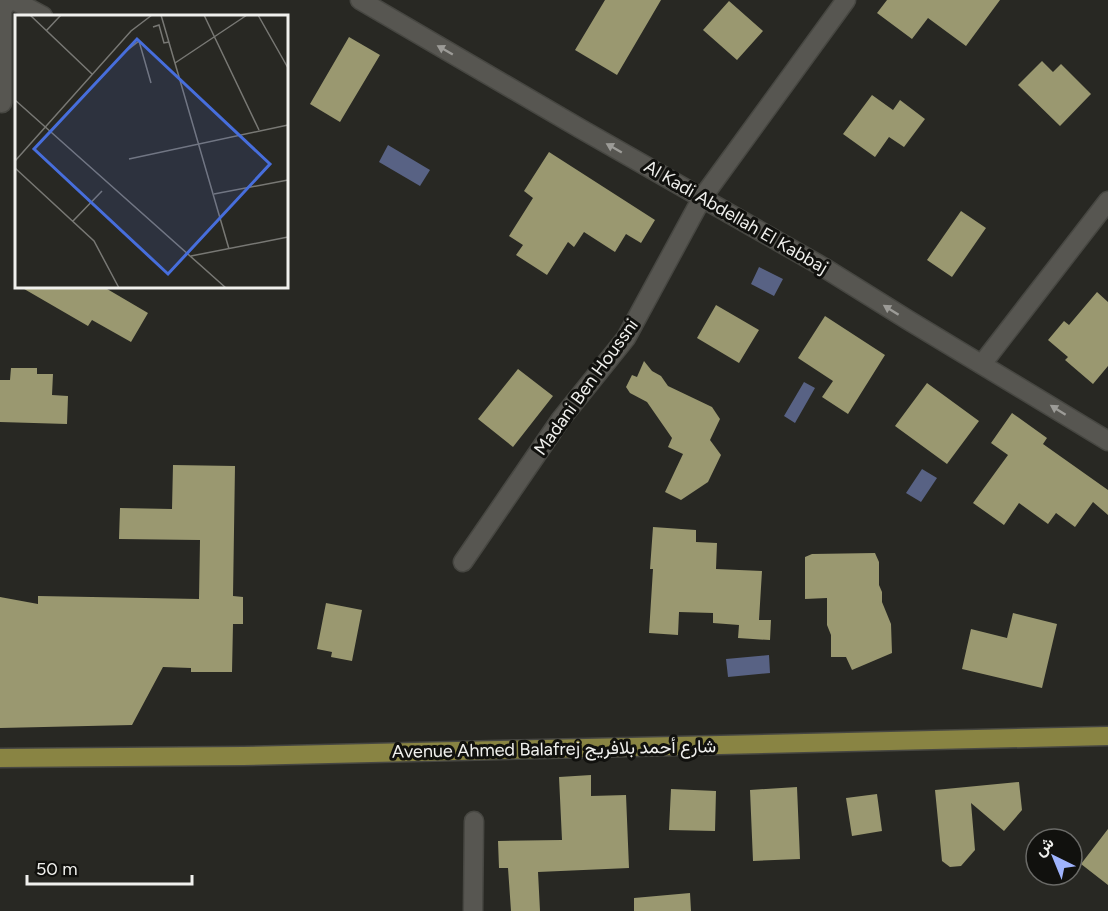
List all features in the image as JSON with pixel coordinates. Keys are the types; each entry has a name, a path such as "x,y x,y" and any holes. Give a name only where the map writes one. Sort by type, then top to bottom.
{"main road":[{"name":"Avenue Ahmed Balafrej شارع أحمد بلافريج","path":"0,758 243,756 1108,736"}],"street":[{"name":"Al Kadi Abdellah El Kabbaj","path":"360,0 823,267 1108,441"},
{"name":"Madani Ben Houssni","path":"463,562 561,419 626,338 702,198 846,0"},
{"path":"2,103 2,2 15,1 41,15"},
{"path":"982,364 1108,201"},
{"path":"473,911 474,821"}],"water":[{"path":"388,145 430,170 420,186 379,162"},
{"path":"759,267 783,279 774,296 751,284"},
{"path":"804,382 815,388 795,423 784,416"},
{"path":"922,469 937,478 921,502 906,493"},
{"path":"769,655 770,673 728,677 726,659"}],"building":[{"path":"605,0 661,0 617,75 575,50"},
{"path":"887,0 1000,0 966,46 928,18 912,39 877,13"},
{"path":"729,1 763,31 737,60 703,30"},
{"path":"349,37 380,55 340,122 310,104"},
{"path":"1042,61 1053,72 1061,64 1091,94 1060,126 1018,85"},
{"path":"872,95 893,110 900,100 925,119 904,147 889,137 875,157 843,134"},
{"path":"549,152 655,220 641,243 626,234 615,252 584,232 574,247 568,242 547,275 516,255 523,245 509,236 533,198 524,191"},
{"path":"961,211 986,228 952,277 927,260"},
{"path":"22,288 105,288 148,313 131,342 92,320 88,326"},
{"path":"1097,292 1108,302 1108,366 1093,384 1065,360 1068,357 1048,340 1064,321 1069,325"},
{"path":"716,305 759,330 739,363 697,338"},
{"path":"825,316 885,355 848,414 822,397 833,381 798,358"},
{"path":"644,361 652,371 661,376 668,386 712,407 720,419 710,440 721,455 708,482 681,500 665,492 683,454 668,447 672,438 647,402 630,393 626,387 632,375 637,377"},
{"path":"11,368 37,368 37,374 53,374 52,395 68,396 67,424 0,422 0,380 10,380"},
{"path":"518,369 553,396 513,447 478,419"},
{"path":"927,383 979,421 947,464 895,426"},
{"path":"1012,413 1047,438 1043,444 1108,490 1108,515 1093,502 1075,527 1056,513 1048,524 1019,503 1004,525 973,503 1008,455 991,443"},
{"path":"173,465 235,466 233,596 243,597 243,624 233,624 232,672 191,672 191,668 163,667 132,725 0,728 0,597 38,604 38,596 199,599 200,540 119,539 120,508 172,509"},
{"path":"653,527 696,530 696,542 717,543 716,569 762,571 759,620 771,620 770,640 738,638 739,625 713,623 713,613 679,612 678,635 649,633"},
{"path":"875,553 879,562 882,602 891,624 892,653 852,670 846,657 831,657 831,635 827,625 827,598 805,599 805,557 812,554"},
{"path":"326,603 362,610 352,661 331,657 332,652 317,649"},
{"path":"1013,613 1057,624 1042,688 962,669 971,629 1007,638"},
{"path":"591,775 591,796 626,795 629,868 538,872 540,911 511,911 508,868 499,868 498,841 562,840 559,777"},
{"path":"1019,782 1022,810 1004,831 971,803 975,850 961,866 950,867 942,861 935,790"},
{"path":"797,787 800,859 753,861 750,790"},
{"path":"671,789 716,791 715,831 669,830"},
{"path":"877,794 882,831 852,836 846,798"},
{"path":"1108,829 1108,885 1084,866 1084,860"},
{"path":"690,893 691,911 634,911 634,898"}]}
